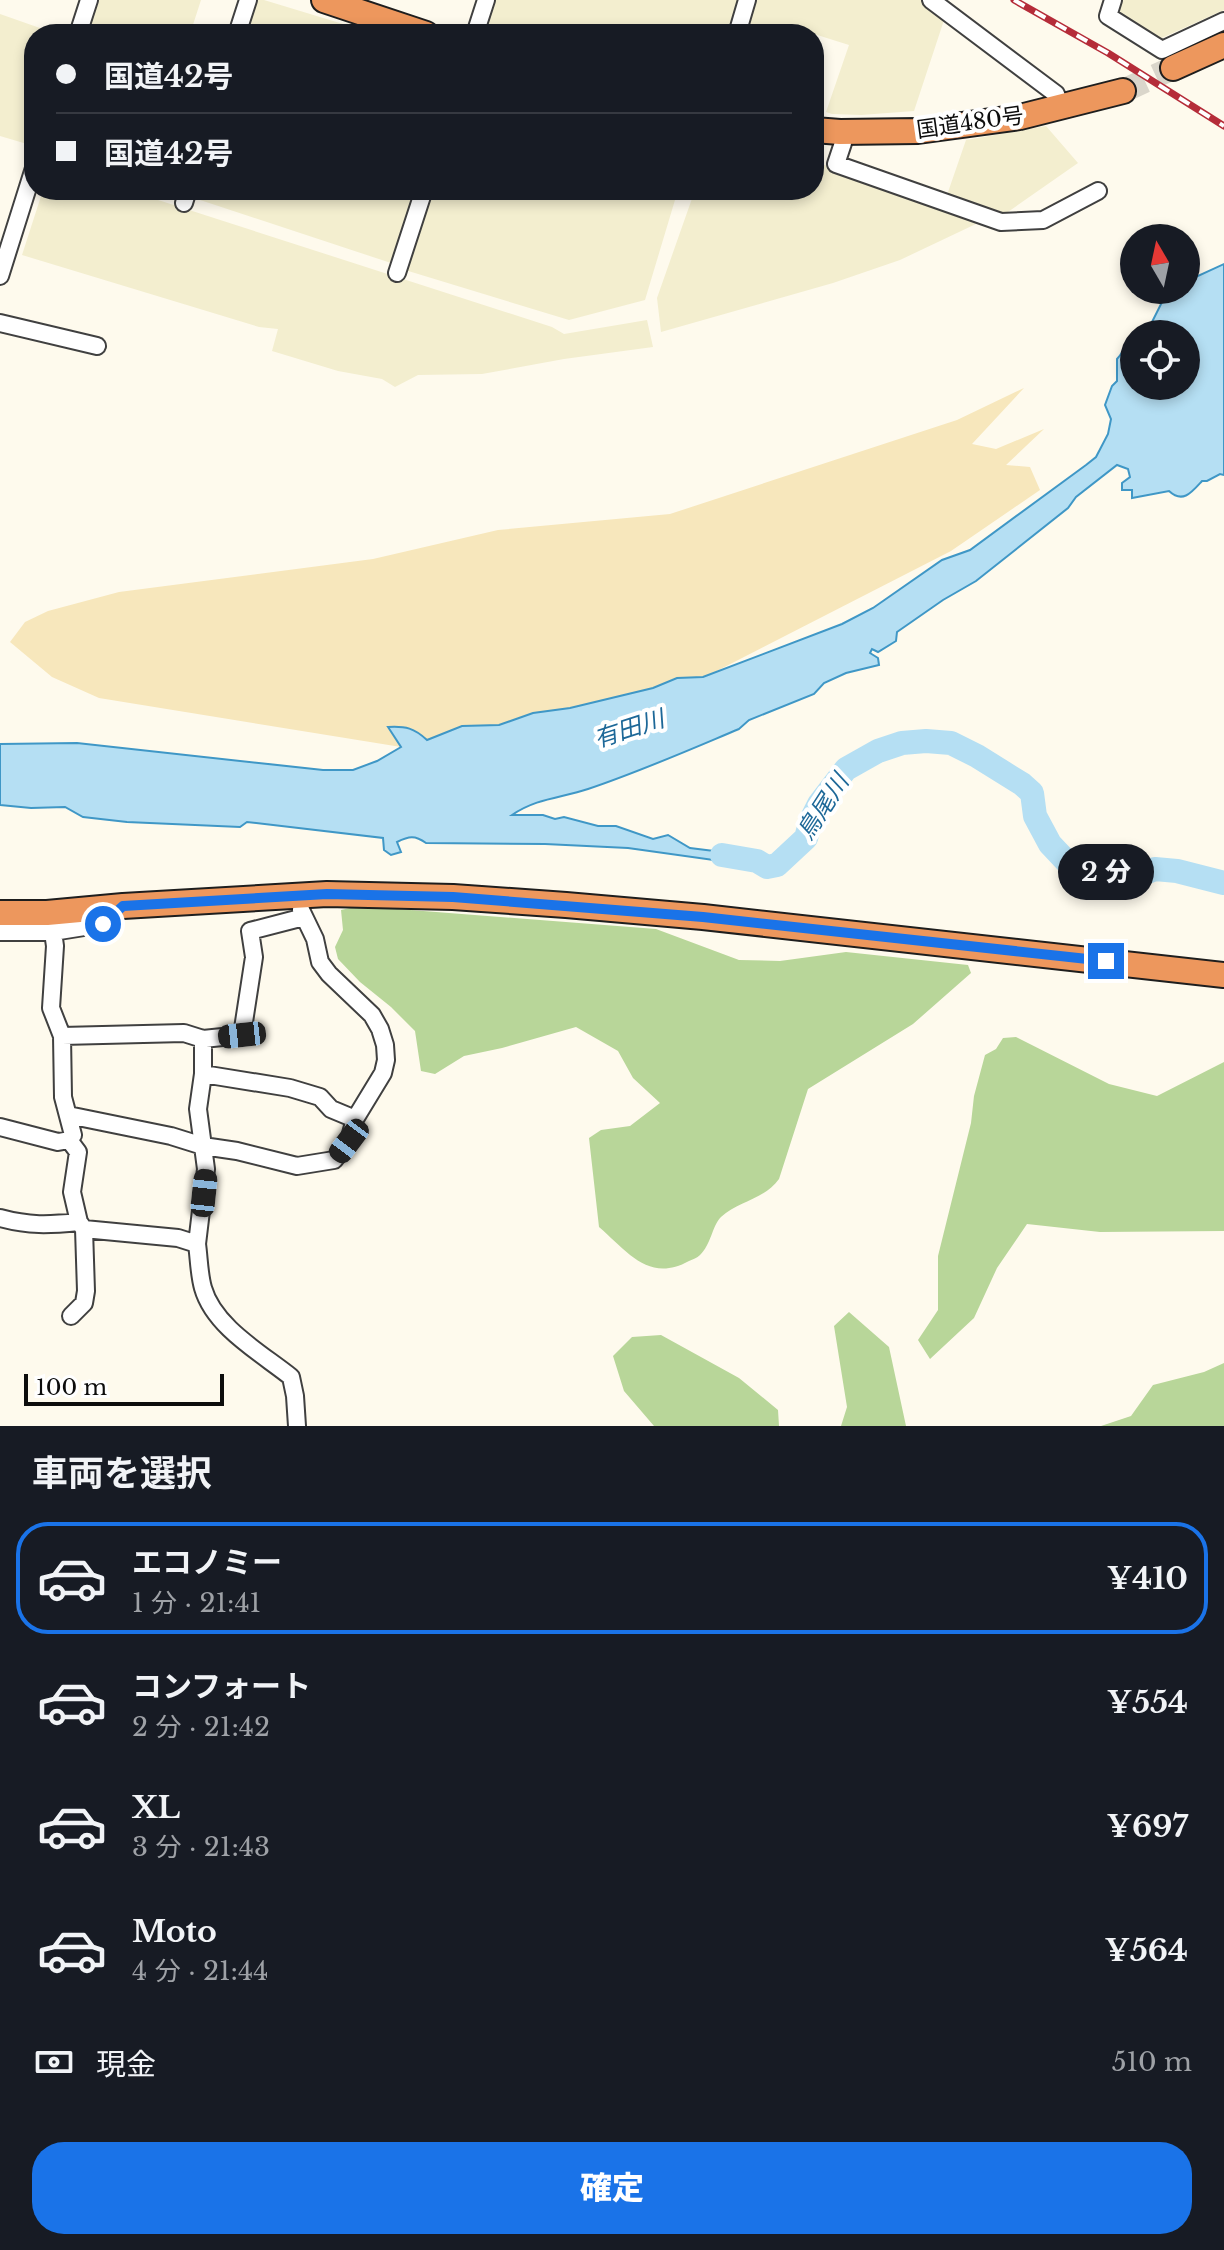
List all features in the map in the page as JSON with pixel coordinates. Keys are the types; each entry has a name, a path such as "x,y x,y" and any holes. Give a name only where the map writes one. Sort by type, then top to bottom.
{"highway":[{"path":"324,0 396,24"},
{"path":"1173,68 1212,56 1224,45"},
{"name":"国道480号","path":"824,131 918,131 1020,117 1123,91"},
{"path":"0,913 47,913 123,906 299,907 327,894 453,897 703,917 1224,975"}],"street":[{"path":"81,24 89,0"},
{"path":"240,24 248,0"},
{"path":"478,24 486,0"},
{"path":"740,24 747,0"},
{"path":"931,0 1056,94 1061,106"},
{"path":"1113,0 1108,16 1162,50 1224,21"},
{"path":"840,132 843,143 836,164 1001,222 1043,220 1098,191"},
{"path":"0,276 24,200"},
{"path":"397,273 421,200"},
{"path":"0,323 97,346"},
{"path":"0,932 53,932 103,924 123,906"},
{"path":"62,1036 184,1033 203,1039 242,1035 254,957 250,931 299,907 315,939 320,962 372,1015 385,1045 383,1073 355,1119 349,1141 334,1160 324,1163 297,1166 68,1115"},
{"path":"0,1127 58,1142 69,1140 73,1135 63,1097 62,1036 51,1008 53,932"},
{"path":"203,1039 203,1074 198,1109 206,1169 197,1244 202,1287 210,1307 242,1341 291,1377 297,1426"},
{"path":"203,1074 290,1088 320,1097 331,1109 355,1119"},
{"path":"69,1140 78,1152 72,1192 81,1226 86,1291 84,1303 71,1316"},
{"path":"0,1218 41,1226 81,1226 178,1238 197,1244"}],"shaded area":[{"path":"95,0 201,0 193,24 88,24"},
{"path":"251,0 264,0 343,24 243,24"},
{"path":"494,0 741,0 733,24 487,24"},
{"path":"752,0 929,0 947,11 914,111 861,115 826,112 849,45 824,37 824,24 744,24"},
{"path":"1116,0 1224,0 1224,10 1155,41 1112,13"},
{"path":"0,14 28,24 24,24 24,143 0,136"},
{"path":"1046,126 1078,163 1005,214 947,195 966,140"},
{"path":"824,165 978,223 900,260 833,283 661,332 657,298 691,200 824,200"},
{"path":"40,200 158,200 552,327 564,334 647,320 653,347 482,374 418,375 395,387 382,379 338,371 272,351 278,329 259,327 22,255"},
{"path":"200,200 415,200 394,264"},
{"path":"430,200 675,200 645,300 569,320 405,270"}],"green space":[{"path":"359,906 656,929 739,960 780,961 846,952 968,965 971,973 913,1024 808,1089 779,1179 773,1186 721,1217 699,1256 675,1267 651,1267 630,1255 599,1227 589,1138 601,1130 630,1126 660,1103 633,1078 618,1051 576,1027 464,1056 435,1074 421,1071 415,1031 338,959 335,947 343,930 341,910"},
{"path":"1016,1037 1109,1084 1157,1096 1224,1062 1224,1231 1100,1232 1027,1224 997,1268 974,1318 930,1359 918,1340 938,1310 938,1256 971,1123 974,1096 985,1055 996,1049 1003,1038"},
{"path":"849,1312 889,1347 906,1426 841,1426 847,1407 834,1326"},
{"path":"661,1335 739,1378 778,1410 779,1426 654,1426 624,1391 613,1356 632,1337"},
{"path":"1224,1363 1224,1426 1101,1426 1131,1416 1153,1385 1204,1372"}],"sand":[{"path":"1024,388 972,444 996,449 1044,429 1006,465 1030,467 1040,490 951,551 623,719 403,770 401,747 99,698 52,677 10,642 25,622 48,611 119,592 373,559 498,530 670,514 957,420"}],"water":[{"name":"有田川","path":"1224,264 1224,475 1202,481 1183,496 1169,491 1132,498 1132,490 1122,490 1122,483 1130,477 1128,469 1117,465 976,581 897,632 896,641 878,652 872,649 870,653 878,658 879,665 846,673 824,683 814,694 664,760 588,789 540,802 512,815 564,817 598,826 616,826 653,839 668,835 690,848 714,851 733,848 754,859 742,864 628,848 426,843 412,837 397,842 401,852 391,855 384,850 383,838 247,822 240,827 127,822 83,817 65,807 0,805 0,744 77,743 323,770 353,770 401,747 388,727 409,729 427,740 462,726 499,725 533,713 570,708 653,688 677,678 703,677 842,624 873,608 942,560 970,550 1096,457 1108,434 1111,419 1105,405 1117,381 1117,359 1120,355 1120,400 1200,400 1200,320 1153,320 1161,304 1200,304 1200,275"}],"waterway":[{"name":"鳥尾川","path":"722,855 757,861 767,867 777,865 806,838 819,804 846,769 878,751 902,743 926,741 951,743 1022,784 1032,793 1035,816 1050,844 1066,861 1091,877 1111,881 1129,879 1155,869 1177,871 1224,883"}],"tunnel":[{"path":"1123,91 1173,68"}],"railway":[{"path":"1014,0 1108,53 1224,126"}],"route":[{"path":"103,924 123,906 327,894 453,897 703,917 1106,961"}]}
